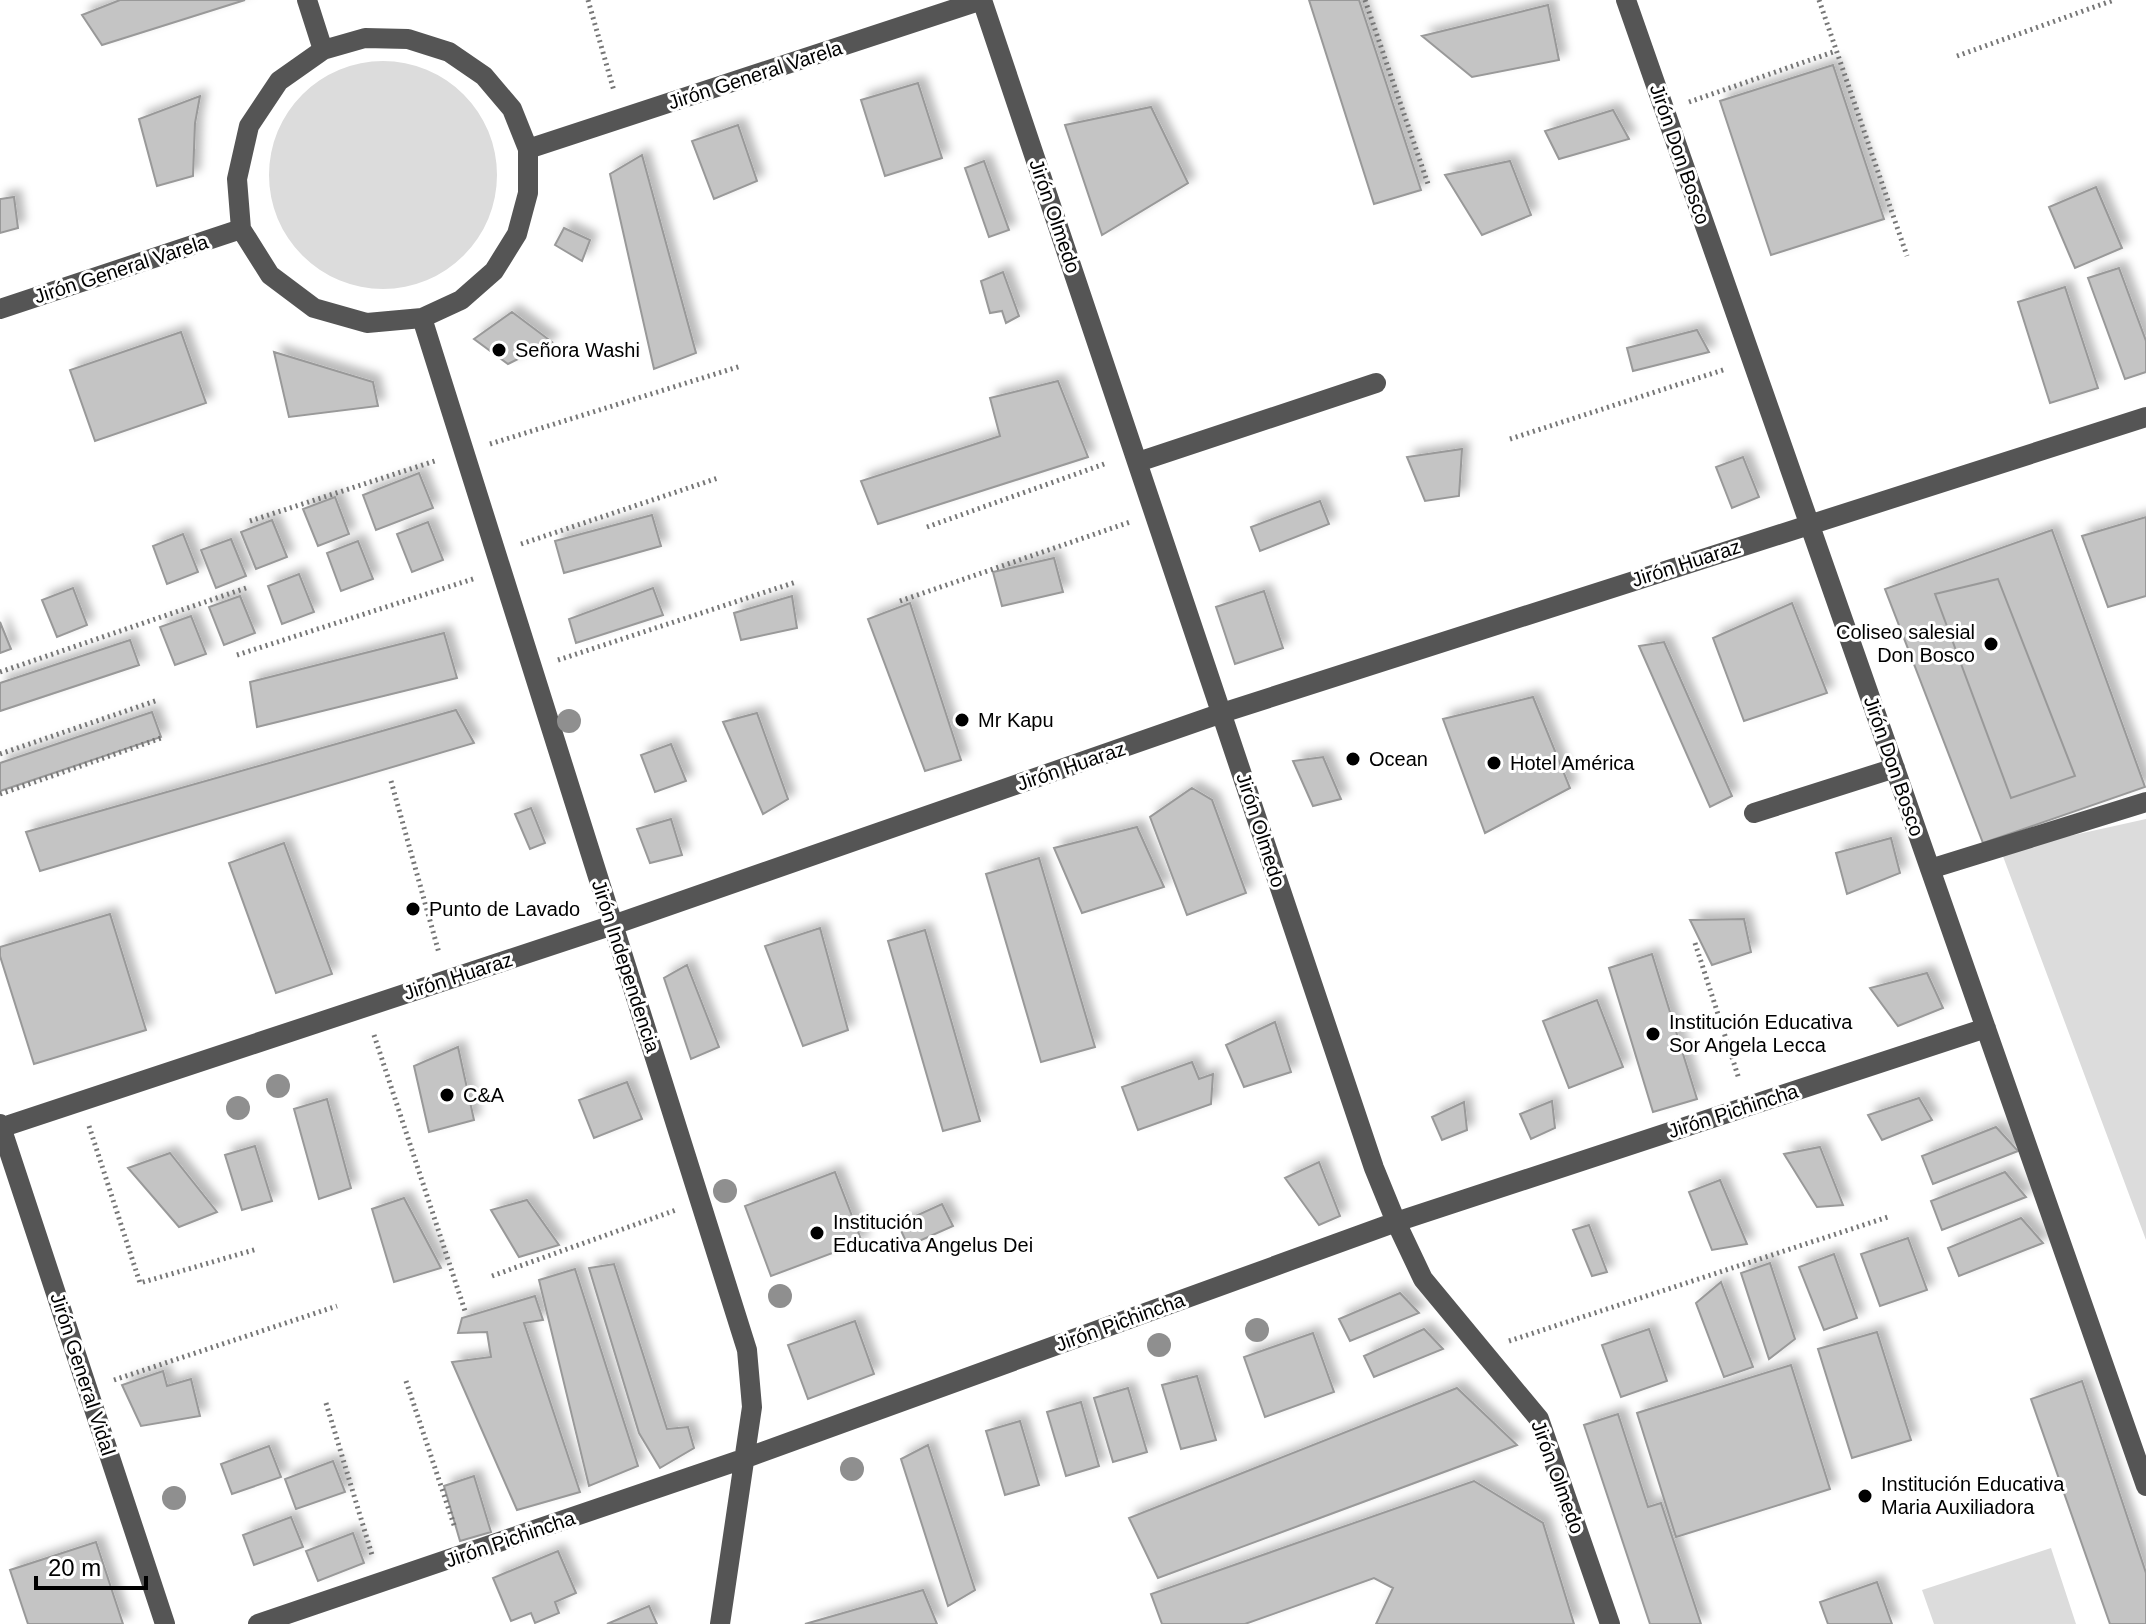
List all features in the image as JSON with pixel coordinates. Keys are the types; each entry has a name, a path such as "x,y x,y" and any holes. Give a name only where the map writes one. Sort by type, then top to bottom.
{"street":[{"path":"307,0 323,50"},
{"name":"Jirón General Varela","path":"528,149 982,0"},
{"name":"Jirón Olmedo","path":"982,0 1369,1153 1423,1279 1539,1419 1610,1624"},
{"name":"Jirón Don Bosco","path":"1626,0 2146,1486"},
{"path":"365,38 408,39 449,52 484,76 512,109 528,149 528,193 517,234 494,271 461,300 422,318 367,323 314,308 270,275 241,229 237,179 249,126 279,81 323,50 365,38"},
{"name":"Jirón General Varela","path":"0,309 241,229"},
{"name":"Jirón Independencia","path":"422,318 747,1350 752,1407 720,1624"},
{"path":"1136,458 1376,383"},
{"name":"Jirón Huaraz","path":"0,1127 613,925 1222,713 2146,417"},
{"path":"1754,813 1895,768"},
{"path":"1930,869 2146,802"},
{"name":"Jirón Pichincha","path":"258,1624 746,1458 1396,1222 1986,1028"},
{"name":"Jirón General Vidal","path":"0,1127 165,1624"}],"path":[{"path":"588,0 622,118"},
{"path":"1365,0 1428,184"},
{"path":"1819,0 1907,256"},
{"path":"1957,56 2114,0"},
{"path":"1665,110 1836,51"},
{"path":"1510,439 1753,360"},
{"path":"250,521 741,366"},
{"path":"927,527 1136,458"},
{"path":"237,655 718,478"},
{"path":"900,601 1154,513"},
{"path":"532,668 796,582"},
{"path":"0,672 246,588"},
{"path":"0,754 158,700"},
{"path":"0,794 164,737"},
{"path":"391,781 446,980"},
{"path":"1695,943 1748,1107"},
{"path":"365,1007 465,1311"},
{"path":"81,1101 140,1283 257,1249"},
{"path":"492,1276 701,1202"},
{"path":"1482,1350 1888,1217"},
{"path":"88,1388 337,1306"},
{"path":"406,1381 463,1555"},
{"path":"326,1403 381,1582"}],"shaded area":[{"path":"383,61 405,63 427,70 464,94 488,131 495,153 495,197 488,219 464,256 427,280 405,287 383,289 361,287 339,280 302,256 278,219 271,197 269,175 271,153 278,131 302,94 339,70 361,63"},
{"path":"2146,819 2146,1240 2001,851"},
{"path":"2051,1548 2076,1624 1934,1624 1922,1590"}],"building":[{"path":"120,0 245,0 102,45 82,15"},
{"path":"1309,0 1359,0 1421,190 1374,204"},
{"path":"1548,5 1559,60 1472,77 1422,36"},
{"path":"1833,65 1884,219 1771,255 1720,101"},
{"path":"918,83 942,158 885,176 861,100"},
{"path":"200,96 195,123 193,176 157,186 139,119"},
{"path":"1151,107 1188,183 1102,235 1065,125"},
{"path":"1613,110 1629,139 1559,159 1545,131"},
{"path":"738,125 757,181 714,199 692,141"},
{"path":"642,155 696,353 654,369 610,174"},
{"path":"984,161 1009,230 989,237 965,168"},
{"path":"1510,161 1531,215 1482,235 1445,175"},
{"path":"2096,187 2122,248 2075,268 2049,207"},
{"path":"14,197 18,228 0,233 0,199"},
{"path":"564,228 590,240 582,261 555,245"},
{"path":"2119,268 2146,341 2146,372 2125,379 2088,278"},
{"path":"1003,272 1019,316 1006,323 1002,311 990,313 981,281"},
{"path":"2065,287 2098,388 2050,403 2018,302"},
{"path":"512,312 552,342 508,364 474,339"},
{"path":"1697,330 1709,352 1633,371 1627,348"},
{"path":"181,332 206,403 95,441 70,370"},
{"path":"274,352 373,382 378,406 289,417"},
{"path":"1058,381 1088,457 878,524 861,481 1000,436 990,398"},
{"path":"1462,449 1459,496 1425,501 1407,457"},
{"path":"1743,457 1759,497 1732,508 1716,467"},
{"path":"419,473 433,508 376,530 363,495"},
{"path":"335,497 349,534 318,546 303,509"},
{"path":"1320,501 1329,524 1260,551 1251,527"},
{"path":"652,515 661,546 564,573 555,541"},
{"path":"2146,517 2146,596 2108,607 2082,536"},
{"path":"272,520 287,557 256,569 241,532"},
{"path":"428,522 443,560 412,572 397,534"},
{"path":"2052,530 2145,787 1983,843 1885,589"},
{"path":"183,534 198,572 167,584 153,546"},
{"path":"231,539 246,576 216,588 201,550"},
{"path":"358,541 373,579 341,591 327,553"},
{"path":"1054,558 1063,592 1002,606 993,572"},
{"path":"299,574 314,612 282,624 268,586"},
{"path":"1998,579 2075,776 2011,798 1935,594"},
{"path":"73,588 87,625 57,637 42,600"},
{"path":"653,588 663,615 576,643 569,619"},
{"path":"1264,591 1283,648 1235,664 1216,607"},
{"path":"240,596 255,633 224,645 209,607"},
{"path":"792,596 797,628 741,640 734,613"},
{"path":"910,603 961,760 925,771 868,619"},
{"path":"1792,603 1827,693 1744,721 1713,638"},
{"path":"191,616 206,654 175,665 160,627"},
{"path":"0,622 11,649 0,653"},
{"path":"444,633 457,678 257,727 250,682"},
{"path":"130,640 139,665 0,711 0,683"},
{"path":"1664,642 1732,796 1710,807 1639,646"},
{"path":"1533,697 1570,788 1485,833 1443,719"},
{"path":"456,710 474,743 40,871 26,832"},
{"path":"152,712 161,737 0,791 0,763"},
{"path":"757,713 788,799 763,814 723,722"},
{"path":"671,744 686,781 655,792 641,755"},
{"path":"1323,757 1341,799 1313,806 1293,761"},
{"path":"1192,788 1212,800 1246,893 1187,915 1150,817"},
{"path":"531,808 545,843 530,849 515,814"},
{"path":"671,819 682,855 650,863 637,829"},
{"path":"1137,827 1164,887 1082,913 1054,848"},
{"path":"1891,838 1900,873 1847,894 1836,853"},
{"path":"284,843 332,974 276,993 229,863"},
{"path":"1039,858 1095,1047 1041,1062 986,874"},
{"path":"110,914 146,1030 34,1064 0,956 0,947"},
{"path":"1744,919 1751,952 1712,965 1690,920"},
{"path":"820,928 848,1030 803,1046 765,946"},
{"path":"925,930 980,1121 943,1131 888,941"},
{"name":"Institución Educativa Sor Angela Lecca","path":"1652,954 1697,1099 1653,1112 1609,968"},
{"path":"687,965 719,1047 691,1059 664,978"},
{"path":"1927,973 1943,1008 1898,1026 1870,988"},
{"path":"1597,1000 1623,1067 1569,1088 1543,1021"},
{"path":"1275,1022 1291,1072 1244,1087 1226,1045"},
{"path":"458,1047 474,1120 429,1132 414,1066"},
{"path":"1192,1062 1199,1079 1213,1074 1211,1104 1138,1130 1122,1087"},
{"path":"627,1082 642,1119 594,1138 579,1100"},
{"path":"1919,1098 1932,1120 1882,1140 1868,1115"},
{"path":"327,1099 351,1188 319,1199 294,1109"},
{"path":"1552,1101 1555,1128 1531,1139 1520,1114"},
{"path":"1464,1102 1467,1130 1442,1140 1432,1117"},
{"path":"1996,1127 2018,1151 1933,1184 1922,1156"},
{"path":"255,1146 272,1201 242,1210 225,1155"},
{"path":"1820,1147 1843,1205 1817,1207 1784,1154"},
{"path":"170,1153 217,1212 179,1227 128,1168"},
{"path":"1319,1162 1340,1216 1319,1225 1285,1178"},
{"path":"835,1172 862,1242 771,1276 745,1206"},
{"path":"2005,1172 2026,1197 1942,1230 1931,1201"},
{"path":"1720,1180 1747,1244 1712,1250 1689,1192"},
{"path":"404,1198 441,1268 394,1282 372,1209"},
{"path":"527,1200 559,1245 519,1257 491,1210"},
{"path":"942,1204 953,1226 908,1246 898,1224"},
{"path":"2021,1218 2043,1243 1959,1276 1948,1248"},
{"path":"1589,1225 1607,1272 1592,1276 1573,1230"},
{"path":"1908,1238 1927,1290 1880,1306 1861,1254"},
{"path":"1834,1254 1857,1318 1824,1330 1799,1267"},
{"path":"1770,1263 1795,1339 1769,1359 1741,1273"},
{"path":"614,1264 667,1429 688,1427 694,1448 660,1468 639,1433 589,1268"},
{"path":"575,1269 638,1466 589,1486 539,1280"},
{"path":"1721,1282 1753,1367 1724,1377 1696,1303"},
{"path":"1400,1293 1419,1313 1350,1341 1339,1319"},
{"path":"535,1296 543,1320 524,1323 580,1492 517,1510 452,1362 491,1357 487,1332 458,1333 462,1318"},
{"path":"855,1321 874,1374 808,1399 788,1345"},
{"path":"1424,1329 1443,1349 1374,1377 1364,1356"},
{"path":"1649,1329 1667,1381 1621,1397 1602,1345"},
{"path":"1877,1332 1911,1440 1852,1458 1818,1349"},
{"path":"1313,1333 1334,1392 1265,1417 1244,1357"},
{"path":"1791,1365 1830,1489 1676,1537 1637,1413"},
{"path":"163,1371 167,1386 191,1379 200,1416 141,1426 122,1385"},
{"path":"1197,1376 1216,1440 1181,1449 1162,1385"},
{"path":"2082,1381 2146,1573 2146,1624 2110,1624 2031,1399"},
{"path":"1128,1388 1147,1452 1113,1462 1094,1398"},
{"path":"1457,1388 1517,1445 1158,1578 1129,1518"},
{"path":"1081,1402 1099,1466 1066,1476 1047,1412"},
{"path":"1618,1414 1648,1507 1661,1503 1701,1624 1650,1624 1584,1425"},
{"path":"1020,1421 1039,1485 1005,1495 986,1431"},
{"path":"928,1445 975,1590 948,1606 901,1459"},
{"path":"269,1446 281,1477 232,1494 221,1464"},
{"path":"333,1461 345,1492 296,1509 285,1479"},
{"path":"474,1476 491,1532 460,1541 444,1486"},
{"path":"1474,1481 1543,1523 1574,1624 1376,1624 1393,1588 1374,1578 1245,1624 1162,1624 1151,1594"},
{"path":"291,1517 303,1547 254,1565 243,1535"},
{"path":"353,1533 364,1563 318,1581 306,1551"},
{"path":"96,1542 123,1624 28,1624 10,1570"},
{"path":"558,1551 576,1593 555,1602 559,1613 535,1623 531,1613 511,1621 493,1578"},
{"path":"1877,1582 1892,1624 1828,1624 1820,1602"},
{"path":"923,1590 937,1624 805,1624"},
{"path":"649,1606 657,1624 607,1624"}],"place":[{"name":"Señora Washi","path":"499,350"},
{"name":"Coliseo salesial Don Bosco","path":"1991,644"},
{"name":"Mr Kapu","path":"962,720"},
{"name":"Ocean","path":"1353,759"},
{"name":"Hotel América","path":"1494,763"},
{"name":"Punto de Lavado","path":"413,909"},
{"name":"Institución Educativa Sor Angela Lecca","path":"1653,1034"},
{"name":"C&A","path":"447,1095"},
{"name":"Institución Educativa Angelus Dei","path":"817,1233"},
{"name":"Institución Educativa Maria Auxiliadora","path":"1865,1496"}]}
